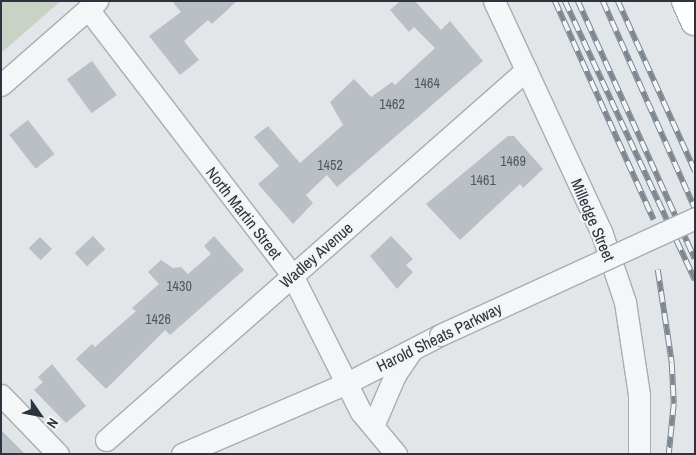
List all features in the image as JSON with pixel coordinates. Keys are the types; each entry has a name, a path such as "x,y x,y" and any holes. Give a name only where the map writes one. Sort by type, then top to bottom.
{"main road":[{"path":"686,1 695,21"}],"street":[{"name":"Milledge Street","path":"494,1 601,231 624,302 639,395 639,454"},
{"path":"1,85 92,5"},
{"name":"North Martin Street","path":"92,5 292,275 347,383 373,426 396,454"},
{"name":"Wadley Avenue","path":"106,440 526,70"},
{"name":"Harold Sheats Parkway","path":"182,454 347,383 440,335 695,218"},
{"path":"373,426 395,375 412,349"},
{"path":"1,395 58,454"}],"green space":[{"path":"1,1 61,1 1,53"}],"building":[{"path":"172,1 237,1 212,24 208,20 184,41 199,60 180,75 149,36 181,12"},
{"path":"400,1 415,1 441,30 450,21 483,61 337,187 327,175 306,195 313,203 293,224 258,184 279,166 254,137 268,126 300,163 343,125 330,102 354,79 371,97 392,82 395,85 435,48 414,27 409,32 390,10"},
{"path":"92,61 117,95 92,113 67,79"},
{"path":"28,120 54,154 36,169 9,135"},
{"path":"508,136 514,136 543,169 523,188 520,184 460,240 426,204"},
{"path":"93,236 105,249 87,266 75,253"},
{"path":"214,236 244,270 170,335 165,330 106,389 76,359 92,344 95,347 136,311 132,308 159,284 148,272 161,260 173,268 181,267 188,274 211,254 204,246"},
{"path":"391,236 413,259 406,265 413,272 397,289 370,256"},
{"path":"40,237 52,249 41,260 29,248"},
{"path":"52,364 86,406 66,423 34,390 43,382 38,377"},
{"path":"1,430 25,454 1,454"}],"railway":[{"path":"555,1 654,220"},
{"path":"565,1 695,280"},
{"path":"578,1 695,259"},
{"path":"603,1 695,209"},
{"path":"618,1 695,171"},
{"path":"658,270 672,363 674,404 669,454"}]}
